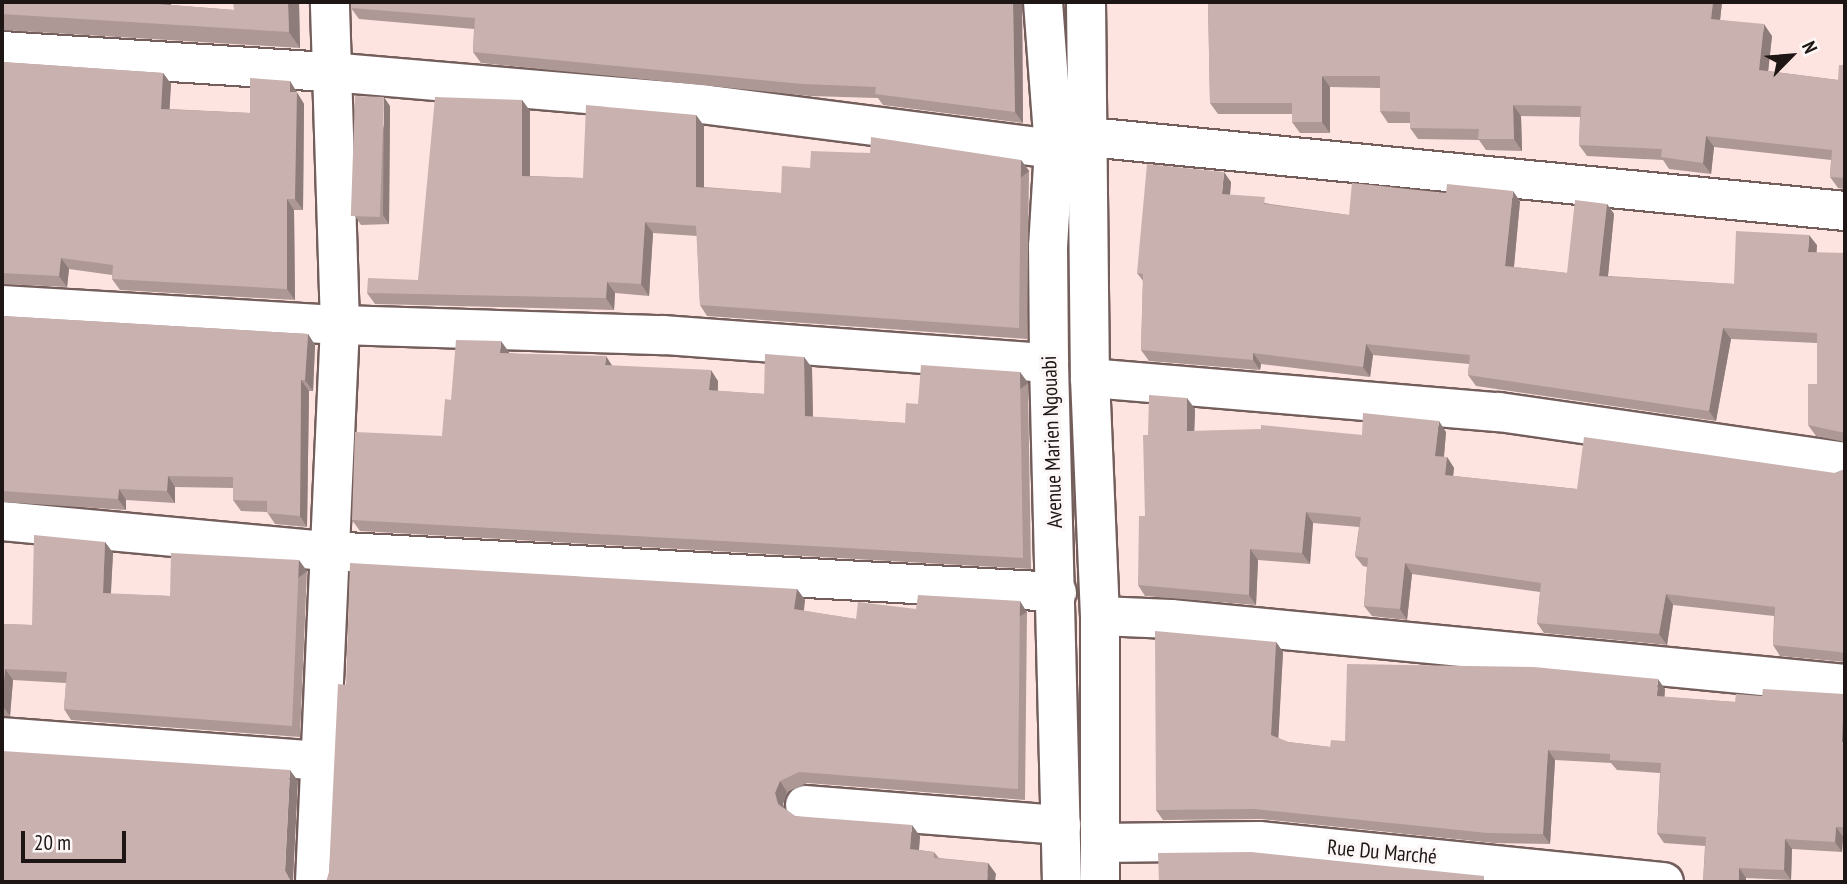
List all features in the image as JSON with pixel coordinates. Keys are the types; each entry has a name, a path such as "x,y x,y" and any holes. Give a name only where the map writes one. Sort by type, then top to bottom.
{"street":[{"path":"315,882 340,325 330,72 330,2"},
{"name":"Avenue Marien Ngouabi","path":"1044,2 1054,149 1048,246 1049,363 1058,592 1062,882"},
{"path":"1086,2 1090,379 1100,616 1100,882"},
{"path":"2,51 330,72 702,104 1054,149"},
{"path":"1089,137 1845,211"},
{"path":"2,305 340,325 664,335 1049,363"},
{"path":"1090,379 1499,412 1845,461"},
{"path":"2,521 328,551 1058,592"},
{"path":"1100,616 1185,620 1845,684"},
{"path":"2,737 321,761"},
{"path":"805,805 1061,825"},
{"name":"Rue Du Marché","path":"1100,843 1259,841 1664,882"}],"building":[{"path":"2,2 160,2 159,4 234,10 233,2 288,2 289,32 2,14"},
{"path":"351,2 1013,2 1015,112 875,94 876,87 802,84 473,52 475,18 351,8"},
{"path":"1208,2 1713,2 1711,19 1764,24 1759,70 1838,80 1839,65 1845,65 1845,178 1830,177 1832,150 1706,136 1703,163 1661,157 1662,149 1579,145 1581,106 1513,105 1514,139 1478,139 1479,129 1410,128 1410,112 1380,111 1380,76 1322,76 1322,122 1292,122 1292,103 1210,103"},
{"path":"2,62 163,73 161,109 250,113 250,78 290,81 290,92 297,92 295,199 287,199 287,289 112,279 113,265 61,258 59,276 2,273"},
{"path":"355,96 384,97 380,217 351,216"},
{"path":"435,97 522,100 522,176 583,178 586,105 696,115 696,187 781,193 782,166 810,168 811,151 870,153 871,137 1021,160 1019,328 700,305 696,226 645,222 641,284 607,282 606,298 367,293 368,278 418,280"},
{"path":"1147,164 1224,172 1222,194 1265,197 1264,204 1349,215 1352,183 1446,193 1447,184 1513,191 1505,266 1567,273 1575,200 1607,204 1599,276 1734,284 1736,231 1809,235 1808,252 1845,253 1845,433 1808,425 1808,384 1817,384 1817,333 1723,328 1709,411 1468,375 1470,355 1366,344 1363,367 1253,353 1253,360 1141,350 1143,274 1137,273"},
{"path":"2,316 308,334 305,380 301,380 300,516 267,513 267,501 233,500 233,477 168,476 167,491 119,489 118,499 2,491"},
{"path":"456,340 501,341 500,353 606,356 605,365 711,370 709,390 764,394 765,354 804,357 805,416 905,423 906,403 918,404 921,365 1020,372 1023,558 352,520 355,432 442,436 445,399 451,400"},
{"path":"1149,395 1187,398 1187,431 1261,429 1261,425 1362,435 1363,413 1439,421 1435,456 1447,457 1445,475 1577,489 1584,437 1835,473 1845,469 1845,654 1773,645 1775,607 1666,594 1659,634 1537,623 1541,583 1405,563 1400,609 1364,606 1368,558 1355,556 1361,517 1306,512 1302,553 1250,549 1249,595 1138,585 1139,516 1145,516 1143,435 1148,435"},
{"path":"34,535 105,542 103,593 170,596 171,553 299,560 292,726 64,709 67,672 5,669 2,705 2,624 32,625"},
{"path":"350,563 797,589 794,609 856,619 858,602 916,609 918,595 1020,601 1018,789 799,772 780,781 775,793 778,804 795,816 912,825 910,849 934,852 934,858 988,863 987,882 326,882 329,872 338,684 346,685"},
{"path":"1155,631 1276,642 1271,735 1288,742 1330,747 1331,740 1345,741 1347,664 1534,667 1658,679 1657,696 1735,702 1736,694 1762,696 1763,689 1844,694 1842,742 1845,742 1845,827 1836,827 1835,842 1785,839 1784,870 1739,868 1739,882 1703,882 1706,837 1657,833 1661,763 1610,760 1610,754 1548,750 1543,834 1487,833 1254,809 1156,810"},
{"path":"2,751 290,770 285,871 291,882 2,882"},
{"path":"1251,852 1484,876 1484,882 1159,882 1158,853"}]}
